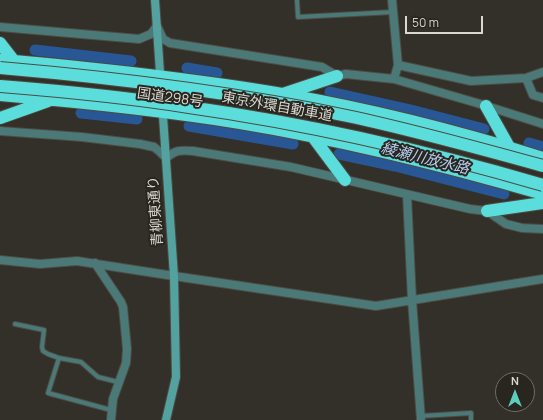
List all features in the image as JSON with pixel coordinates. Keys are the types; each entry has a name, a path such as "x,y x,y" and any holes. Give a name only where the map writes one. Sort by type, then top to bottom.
{"highway":[{"path":"0,43 14,61"},
{"name":"国道298号","path":"0,60 160,77 282,94 402,119 509,147 543,158"},
{"name":"東京外環自動車道","path":"0,68 122,80 274,102 347,116 421,133 543,166"},
{"path":"282,94 337,76"},
{"name":"東京外環自動車道","path":"0,86 129,98 247,116 415,150 486,168 543,185"},
{"name":"国道298号","path":"0,95 163,112 242,124 387,152 543,194"},
{"path":"0,118 53,100"},
{"path":"486,106 509,147"},
{"path":"313,137 345,180"},
{"path":"487,211 543,203"}],"street":[{"name":"青柳東通り","path":"155,0 174,276 176,377 166,420"},
{"path":"392,0 398,65 394,79"},
{"path":"0,27 139,38 151,34 157,26 163,39 170,42 322,67 337,76 346,74 394,79 543,124"},
{"path":"398,65 471,81 526,78 543,72"},
{"path":"526,78 533,95 541,99 543,98"},
{"path":"0,131 82,137 140,144 154,147 166,158 174,152 180,150 291,167 470,210 487,211 506,224 522,228 543,230"},
{"path":"407,195 412,300 421,418"},
{"path":"0,260 40,264 77,261 95,263 376,306 543,279"},
{"path":"95,263 123,307 127,349 126,363 118,382 113,400 111,410 112,420"}],"lane":[{"path":"297,0 298,17 393,12"},
{"path":"15,324 44,330 42,347 43,351 48,354 59,358 81,362 98,377 118,382"},
{"path":"59,358 48,393 111,410"},
{"path":"421,418 471,413 471,420"}],"waterway":[{"name":"綾瀬川放水路","path":"35,50 131,61"},
{"name":"綾瀬川放水路","path":"187,68 217,73"},
{"name":"綾瀬川放水路","path":"330,92 411,110 484,129"},
{"name":"綾瀬川放水路","path":"81,113 137,119"},
{"name":"綾瀬川放水路","path":"189,126 293,144"},
{"name":"綾瀬川放水路","path":"529,143 543,147"},
{"name":"綾瀬川放水路","path":"339,154 395,166 504,194"}]}
